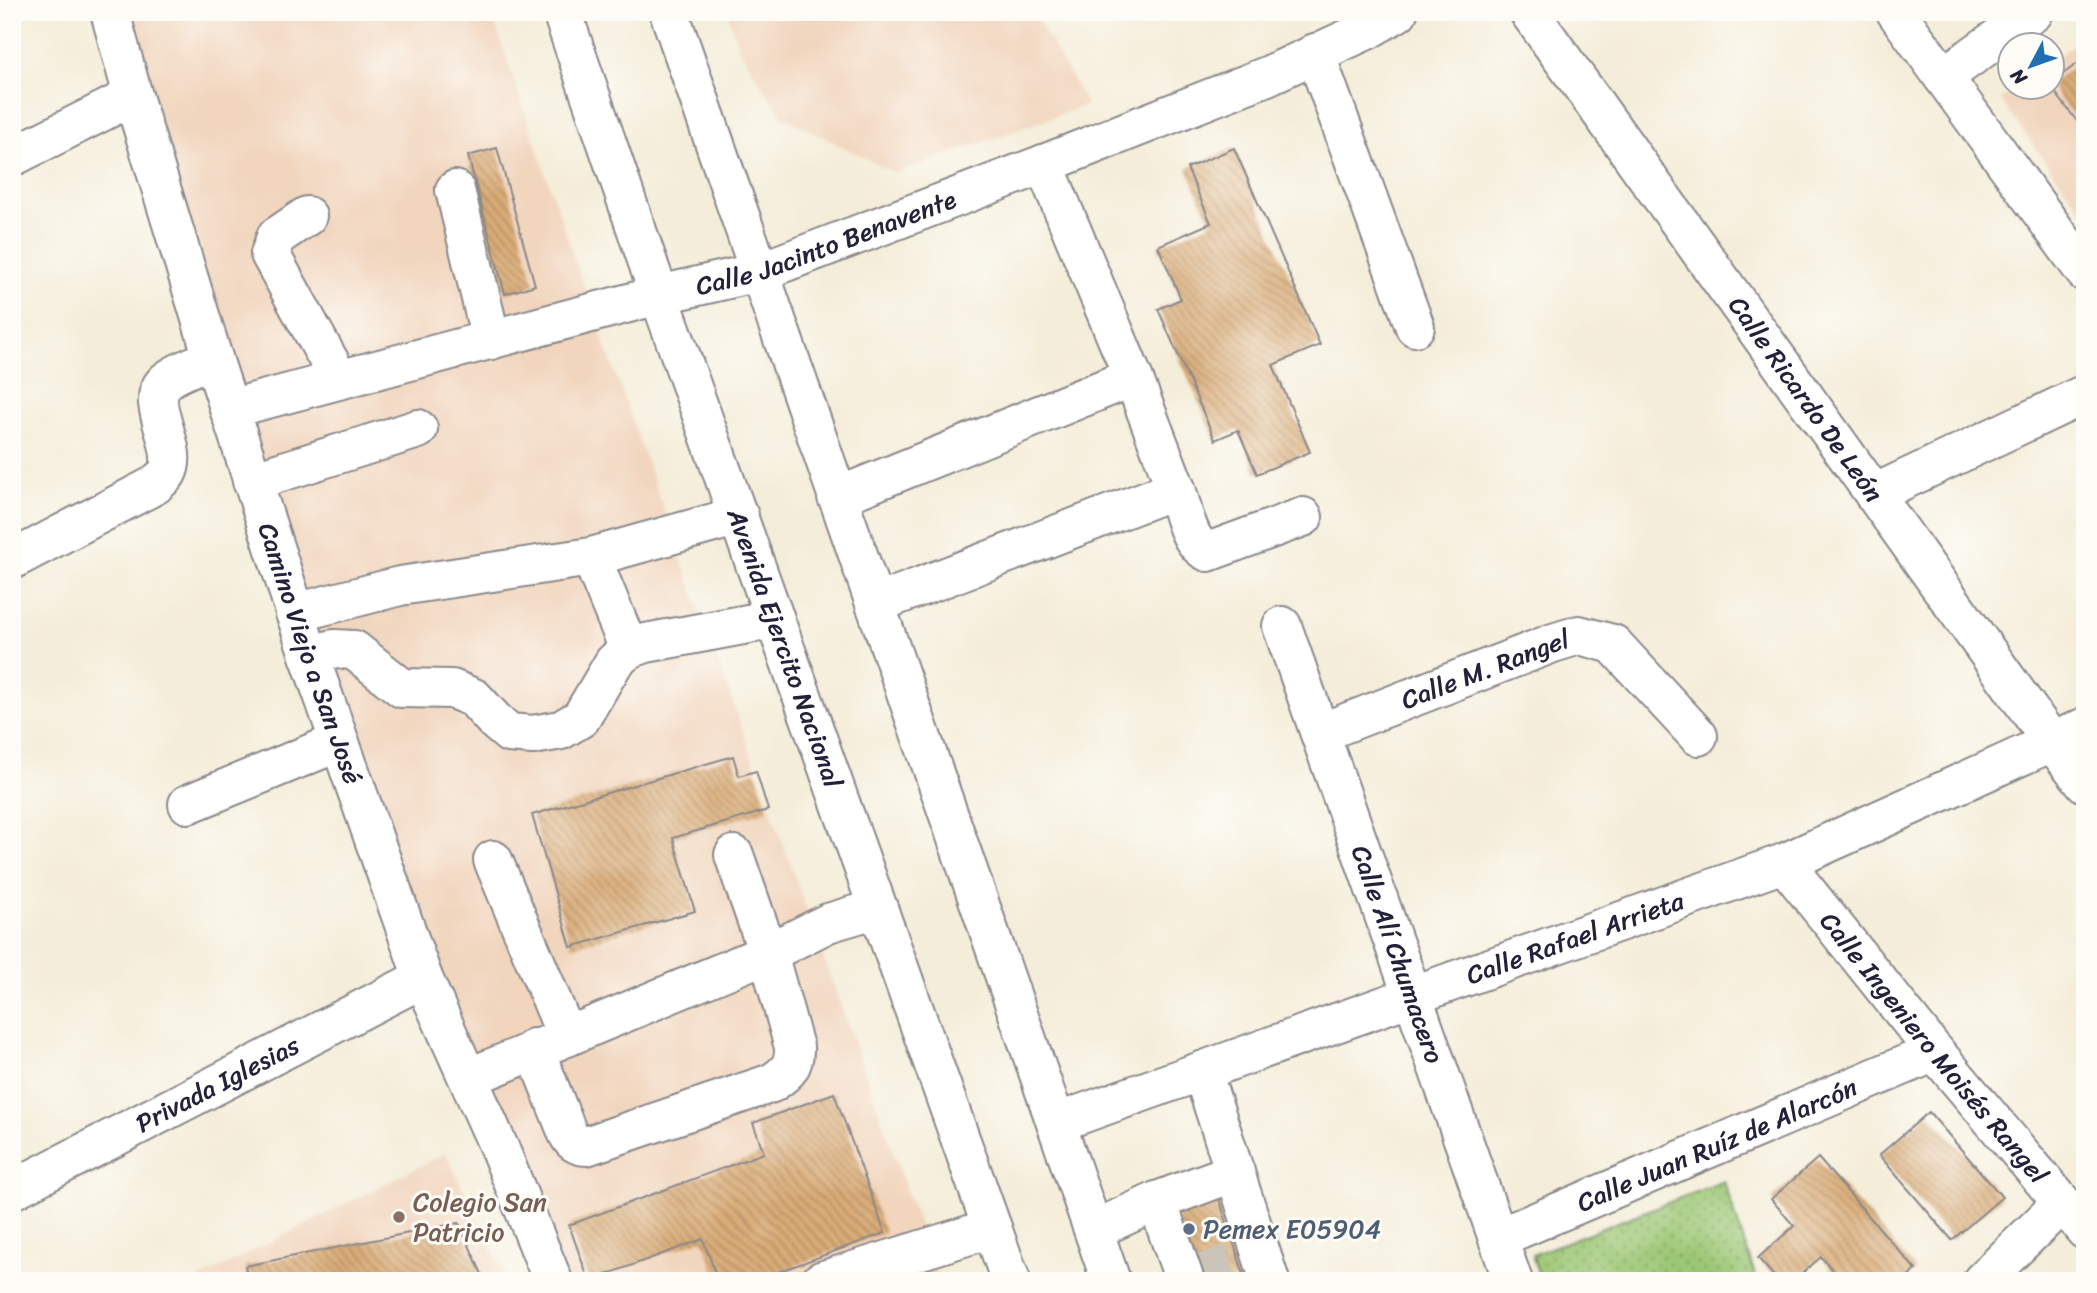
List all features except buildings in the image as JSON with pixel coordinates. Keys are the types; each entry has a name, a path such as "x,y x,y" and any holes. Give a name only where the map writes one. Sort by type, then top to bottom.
{"street":[{"name":"Camino Viejo a San José","path":"110,12 213,358 339,742 423,978 501,1152 553,1281"},
{"name":"Avenida Ejercito Nacional","path":"562,12 659,295 1011,1281"},
{"path":"668,12 1111,1281"},
{"name":"Calle Jacinto Benavente","path":"229,409 659,295 759,272 1267,76 1398,12"},
{"path":"1895,12 2085,272"},
{"path":"1943,78 2034,12"},
{"name":"Calle Ricardo De León","path":"1535,14 1874,494 2068,734 2085,782"},
{"path":"1315,53 1415,327"},
{"path":"12,158 133,96"},
{"path":"1044,164 1133,377 1198,546 1208,552 1303,517"},
{"path":"455,190 491,340"},
{"path":"307,216 276,237 270,254 339,379"},
{"path":"12,560 155,485 167,473 170,456 158,403 159,391 166,381 213,358"},
{"path":"837,497 1133,377"},
{"path":"1874,494 2085,394"},
{"path":"252,481 418,429"},
{"path":"875,604 1176,489"},
{"path":"295,613 400,586 591,557 739,516"},
{"path":"591,557 629,649"},
{"path":"309,654 334,649 354,650 402,688 452,689 474,698 509,733 533,735 561,730 581,718 614,662 629,649 646,643 775,619"},
{"name":"Calle Alí Chumacero","path":"1282,626 1513,1281"},
{"name":"Calle M. Rangel","path":"1320,733 1579,635 1613,644 1698,736"},
{"name":"Calle Rafael Arrieta","path":"1056,1123 1784,863 2068,734"},
{"path":"188,804 339,742"},
{"path":"493,860 551,1043 568,1134 571,1140 586,1146 772,1083 791,1066 794,1047 768,953 734,855"},
{"name":"Calle Ingeniero Moisés Rangel","path":"1784,863 1935,1052 2073,1217"},
{"path":"468,1078 768,953 828,923 878,908"},
{"name":"Privada Iglesias","path":"12,1190 423,978"},
{"name":"Calle Juan Ruíz de Alarcón","path":"1497,1238 1935,1052"},
{"path":"1202,1070 1234,1172 1257,1264"},
{"path":"1094,1230 1157,1201 1234,1172"},
{"path":"1157,1201 1189,1279"},
{"path":"1982,1281 2073,1217"},
{"path":"821,1281 992,1227"}],"shaded area":[{"path":"129,12 491,12 572,252 939,1281 563,1281 358,786 238,405"},
{"path":"727,12 1033,12 1087,105 895,173 783,117 739,49"},
{"path":"2085,36 2085,215 2001,102 2066,102 2066,50"},
{"name":"Colegio San Patricio","path":"446,1153 508,1281 195,1281"}],"green space":[{"path":"1724,1181 1757,1281 1541,1281 1532,1255"}],"tunnel":[{"path":"1196,1276 1239,1260"}],"place":[{"name":"Colegio San Patricio","path":"399,1217"},
{"name":"Pemex E05904","path":"1189,1229"}]}
